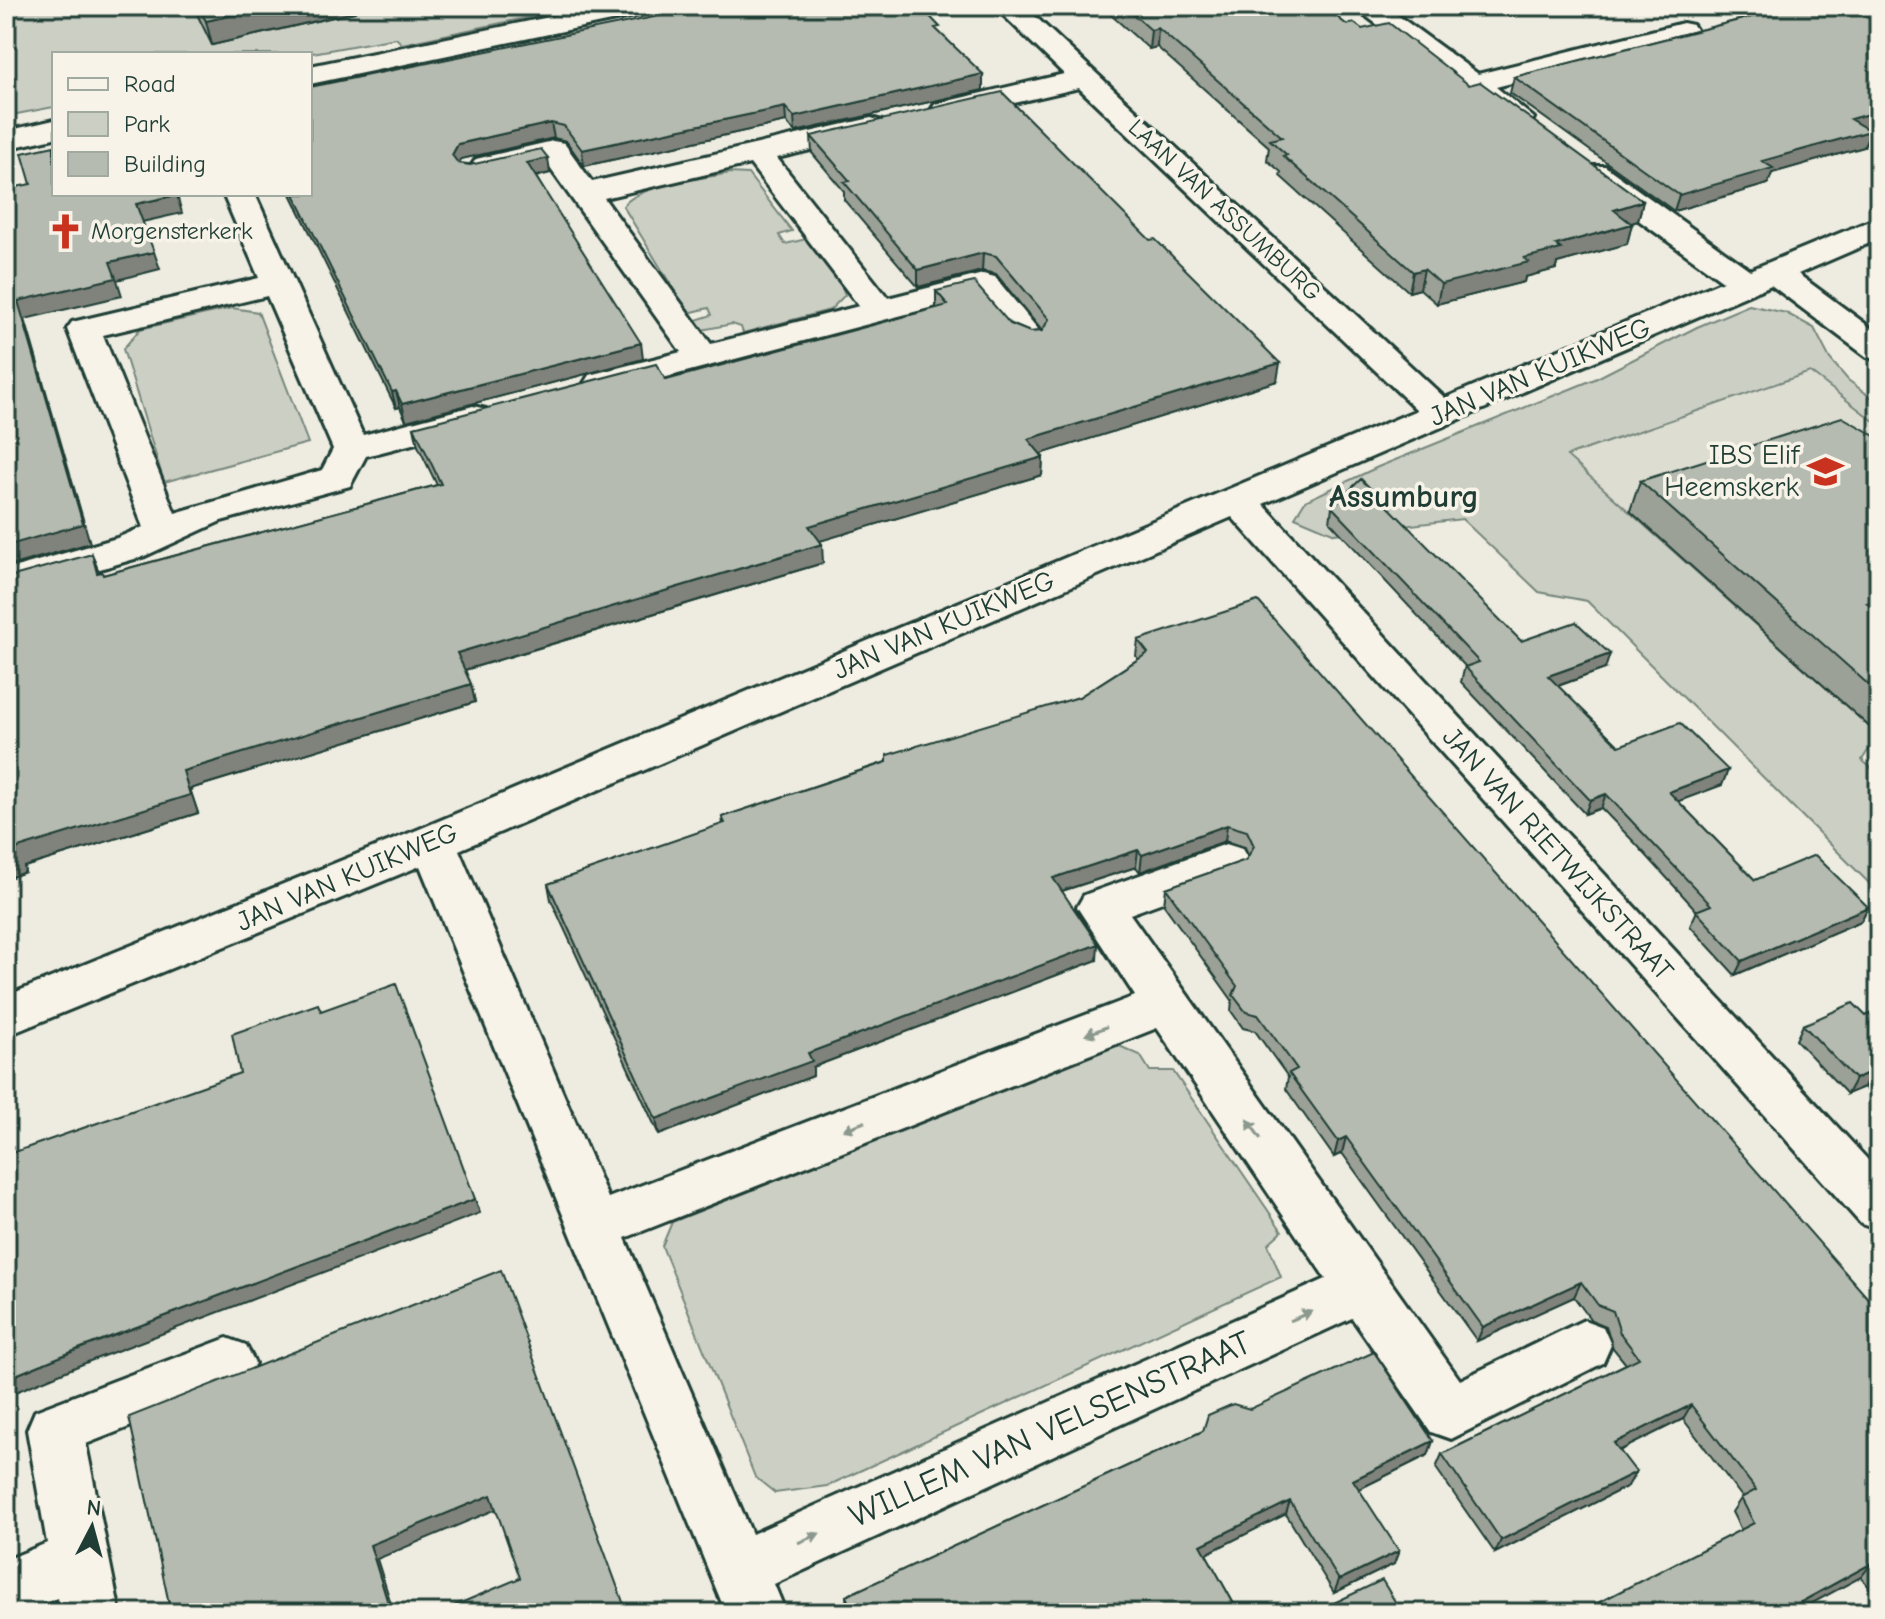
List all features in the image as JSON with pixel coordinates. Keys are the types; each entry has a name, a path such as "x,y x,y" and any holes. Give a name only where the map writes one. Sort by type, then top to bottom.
{"street":[{"path":"312,75 644,6"},
{"name":"LAAN VAN ASSUMBURG","path":"1008,6 1442,414"},
{"path":"1367,6 1548,139"},
{"path":"1473,84 1683,31"},
{"path":"585,193 1085,78"},
{"path":"6,140 52,129"},
{"path":"473,169 553,150 702,356"},
{"path":"758,154 880,310"},
{"path":"1573,157 1879,350"},
{"path":"240,196 351,449"},
{"name":"JAN VAN KUIKWEG","path":"6,1017 433,842 1879,227"},
{"path":"163,530 84,329 276,284"},
{"path":"564,393 983,284 1029,339"},
{"path":"6,583 131,547 163,530 208,513 337,478 351,449 503,409"},
{"name":"JAN VAN RIETWIJKSTRAAT","path":"1238,500 1879,1208"},
{"name":"WILLEM VAN VELSENSTRAAT","path":"433,842 747,1592 1362,1288"},
{"path":"1226,861 1100,907 1451,1413 1584,1345"},
{"path":"595,1226 1169,1003"},
{"path":"6,1590 84,1586 55,1430 227,1363"}],"shaded area":[{"path":"1810,372 1879,425 1879,729 1873,731 1566,456"}],"green space":[{"path":"44,6 581,6 402,44 396,38 312,53 52,52 52,107 6,116 6,14"},
{"path":"730,173 748,174 792,231 779,235 785,244 806,239 841,284 845,295 830,310 743,333 741,327 732,324 702,330 696,320 712,315 709,308 688,313 623,206 643,192 657,187"},
{"path":"1749,305 1786,313 1814,328 1830,359 1848,380 1879,403 1879,425 1810,372 1567,456 1874,731 1878,744 1869,749 1862,760 1879,775 1879,893 1587,601 1539,592 1462,519 1335,534 1295,517 1305,501 1378,467 1595,379 1697,327"},
{"path":"232,308 258,312 308,443 164,482 123,349 140,329"},
{"path":"1117,1045 1140,1055 1150,1071 1173,1071 1282,1231 1268,1244 1281,1277 827,1486 775,1493 755,1477 662,1246 672,1222"}],"building":[{"path":"198,6 273,6 206,21"},
{"path":"708,6 920,6 940,27 935,28 983,74 794,117 785,107 582,150 564,126 551,123 458,144 452,155 458,163 470,165 541,149 548,158 527,163 641,343 402,404 396,391 392,392 295,196 312,196 312,87"},
{"path":"1124,6 1323,6 1347,25 1354,23 1362,29 1389,23 1469,85 1480,82 1643,201 1614,210 1632,224 1556,245 1561,249 1524,258 1529,262 1441,284 1424,269 1413,272 1283,156 1287,155 1270,140 1282,137 1158,28 1151,30"},
{"path":"1751,6 1879,6 1879,111 1850,119 1870,131 1762,161 1773,168 1679,195 1514,77 1763,14"},
{"path":"1002,92 1150,240 1155,239 1280,363 1028,439 1043,457 809,526 822,544 457,653 471,684 183,771 190,795 15,849 16,854 6,857 6,578 92,554 97,573 102,572 103,575 441,484 414,427 656,364 666,380 948,305 936,291 974,282 1010,324 1030,332 1042,331 1049,319 996,256 983,253 918,270 844,182 850,181 811,136"},
{"path":"52,146 52,196 172,196 136,204 154,252 110,262 116,278 18,301 83,524 6,546 6,189 31,184 22,153"},
{"path":"1842,417 1879,438 1879,599 1867,603 1879,613 1879,694 1640,481"},
{"path":"1361,479 1521,641 1576,622 1610,654 1548,676 1619,746 1680,723 1728,770 1669,792 1755,880 1815,855 1868,907 1742,961 1696,911 1711,905 1606,794 1590,800 1465,667 1479,662 1332,507"},
{"path":"1258,601 1879,1311 1879,1572 1872,1563 1781,1613 1578,1613 1754,1523 1741,1498 1756,1490 1691,1405 1614,1443 1636,1472 1501,1540 1442,1454 1639,1358 1620,1333 1613,1311 1598,1305 1581,1282 1483,1327 1346,1137 1338,1141 1289,1073 1297,1069 1258,1015 1246,1012 1233,995 1237,986 1166,888 1246,860 1254,846 1247,831 1227,825 1142,855 1138,850 1053,878 1098,944 808,1053 812,1061 656,1119 548,884 725,823 722,817 887,762 887,755 1079,697 1148,653 1138,640"},
{"path":"396,984 475,1199 6,1379 6,1155 240,1073 232,1034 318,1004 321,1011"},
{"path":"1853,1003 1866,1016 1879,1010 1879,1078 1872,1071 1855,1079 1803,1025"},
{"path":"501,1270 627,1613 437,1613 520,1578 491,1495 370,1545 391,1613 171,1613 129,1417"},
{"path":"1374,1352 1433,1441 1353,1480 1399,1551 1339,1580 1290,1501 1201,1545 1239,1613 853,1613 846,1596 1203,1431 1208,1415 1233,1404 1250,1409"},
{"path":"1382,1580 1402,1613 1313,1613"}],"place":[{"name":"Morgensterkerk","path":"65,231"},
{"name":"IBS Elif Heemskerk","path":"1825,471"}],"district":[{"name":"Assumburg","path":"1404,496"}]}
